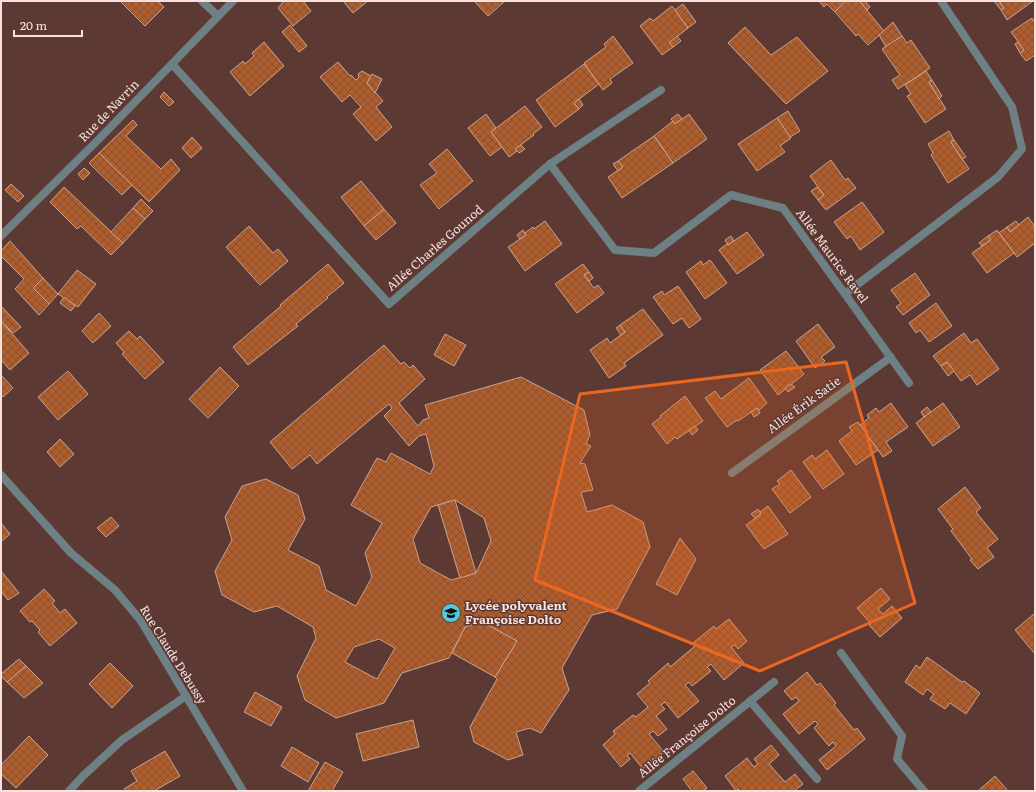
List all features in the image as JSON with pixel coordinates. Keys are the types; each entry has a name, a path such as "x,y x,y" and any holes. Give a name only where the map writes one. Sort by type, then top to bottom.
{"street":[{"path":"202,1 218,16"},
{"name":"Rue de Navrin","path":"1,236 99,139 233,1"},
{"path":"845,294 998,177 1022,149 1012,107 940,1"},
{"name":"Allée Charles Gounod","path":"172,64 389,304 550,164 661,90"},
{"name":"Allée Maurice Ravel","path":"550,164 616,250 654,253 731,195 783,208 909,383"},
{"name":"Allée Érik Satie","path":"732,473 890,357"},
{"name":"Rue Claude Debussy","path":"1,475 71,553 115,590 137,616 243,791"},
{"path":"841,653 902,736 897,759 924,791"},
{"name":"Allée Françoise Dolto","path":"639,791 774,682"},
{"path":"69,791 122,740 186,696"},
{"name":"Allée Françoise Dolto","path":"750,701 817,779"}],"highlighted area":[{"path":"846,362 915,603 760,671 535,580 580,394"}],"building":[{"path":"120,1 158,1 164,7 145,26"},
{"path":"284,1 303,1 311,11 293,26 278,8"},
{"path":"343,1 368,1 353,13"},
{"path":"474,1 505,1 488,16"},
{"path":"819,1 846,1 835,12 827,4 824,7"},
{"path":"846,1 861,1 860,2 884,31 868,45 858,34 856,36 835,12"},
{"path":"865,1 870,7 867,10 860,2"},
{"path":"994,1 999,1 1004,8 1001,10"},
{"path":"999,1 1033,1 1007,20 1001,10 1004,8"},
{"path":"683,4 696,22 688,28 675,10"},
{"path":"672,6 688,28 669,43 673,47 662,55 640,26 650,18 653,21"},
{"path":"1032,18 1035,23 1035,55 1026,61 1020,53 1024,50 1011,32"},
{"path":"893,22 902,36 886,47 879,35"},
{"path":"290,25 307,46 299,52 282,32"},
{"path":"745,27 771,55 797,37 828,71 786,104 728,43"},
{"path":"613,36 633,63 610,79 612,83 603,90 584,63 606,47 604,44"},
{"path":"677,36 681,41 673,47 669,43"},
{"path":"902,36 907,43 911,40 930,68 898,89 892,80 900,75 882,49"},
{"path":"264,42 284,66 250,96 230,72 243,61 245,64 254,56 252,53"},
{"path":"1018,42 1024,50 1020,53 1015,44"},
{"path":"338,62 350,76 351,75 356,80 359,77 358,74 362,71 371,76 367,83 383,101 376,107 392,127 376,141 353,114 361,107 350,95 342,102 320,77"},
{"path":"584,64 599,84 574,103 579,109 555,127 536,100"},
{"path":"926,71 932,80 929,82 946,109 925,123 907,96 911,94 905,85"},
{"path":"372,74 382,79 375,93 367,83"},
{"path":"932,80 942,96 939,99 929,82"},
{"path":"164,92 174,102 169,106 160,97"},
{"path":"579,99 583,105 579,109 574,103"},
{"path":"525,106 542,127 515,149 517,151 509,157 491,132"},
{"path":"788,111 800,131 790,137 777,118"},
{"path":"486,114 496,128 491,132 502,147 490,156 468,128"},
{"path":"678,114 682,119 675,124 671,119"},
{"path":"689,114 707,139 673,163 654,136 673,121 675,124"},
{"path":"777,118 791,138 780,146 785,152 757,171 738,144"},
{"path":"133,120 137,125 126,136 161,169 171,159 180,170 149,202 99,153"},
{"path":"949,131 954,140 951,142 969,169 948,183 931,155 933,153 928,144"},
{"path":"654,136 673,163 622,198 608,177 623,167 618,161"},
{"path":"192,137 202,148 191,158 182,148"},
{"path":"954,140 966,157 962,159 951,142"},
{"path":"521,145 525,149 519,153 515,149"},
{"path":"447,149 473,181 439,209 420,185 437,173 429,164"},
{"path":"99,153 132,185 122,195 89,163"},
{"path":"831,160 845,180 848,178 856,188 826,210 818,200 824,195 810,176"},
{"path":"618,161 623,167 618,171 613,164"},
{"path":"84,168 90,173 83,180 78,174"},
{"path":"361,181 384,209 364,226 341,197"},
{"path":"11,184 24,196 18,202 5,190"},
{"path":"64,187 123,243 111,255 81,226 77,229 50,202"},
{"path":"817,187 824,195 818,200 811,191"},
{"path":"141,199 153,211 145,219 133,208"},
{"path":"862,202 884,232 860,250 851,236 847,239 834,222"},
{"path":"133,208 145,219 123,243 111,232"},
{"path":"384,209 396,223 376,240 364,226"},
{"path":"1028,217 1035,227 1035,243 1017,257 999,233 1007,227 1010,232"},
{"path":"545,221 562,244 525,271 508,247 526,235 525,233 533,227 534,229"},
{"path":"1016,221 1019,225 1010,232 1007,227"},
{"path":"249,226 273,253 278,249 288,261 260,285 226,247"},
{"path":"523,230 526,235 520,239 517,235"},
{"path":"997,230 1014,253 987,273 972,253 991,240 988,236"},
{"path":"747,232 764,255 737,274 719,250"},
{"path":"731,236 734,241 728,245 725,240"},
{"path":"988,236 991,240 982,246 979,243"},
{"path":"10,241 43,278 33,288 49,304 39,315 15,289 24,279 1,256 1,251"},
{"path":"710,260 727,283 705,299 686,272 701,261 703,265"},
{"path":"328,264 344,283 296,324 298,326 248,365 233,347"},
{"path":"583,264 589,272 584,275 594,288 598,285 604,293 577,313 555,284"},
{"path":"77,270 96,284 78,307 58,294"},
{"path":"589,272 593,278 589,281 584,275"},
{"path":"915,273 930,295 903,315 896,307 901,303 891,290"},
{"path":"43,278 58,294 49,304 33,288"},
{"path":"678,286 701,319 689,328 682,318 673,324 653,297 662,291 664,295"},
{"path":"64,297 75,306 71,311 60,303"},
{"path":"936,303 952,326 929,342 920,330 916,333 909,323"},
{"path":"1,306 21,327 13,333 1,321"},
{"path":"643,309 663,335 624,363 626,366 609,378 590,350 607,338 610,343 625,332 620,325"},
{"path":"99,313 111,326 93,343 82,331"},
{"path":"1,321 29,353 10,370 1,360"},
{"path":"818,324 835,347 821,357 825,361 815,368 796,341"},
{"path":"620,325 625,332 621,335 616,328"},
{"path":"129,331 137,339 140,336 164,362 145,379 122,354 124,352 116,343"},
{"path":"964,333 971,343 977,339 999,369 977,385 970,375 961,381 947,362 941,366 933,356"},
{"path":"445,334 466,345 454,366 434,355"},
{"path":"384,345 401,364 404,362 410,368 413,365 425,379 399,403 418,426 423,420 429,418 425,405 521,377 584,410 590,435 586,444 591,446 580,463 585,464 593,490 581,492 587,512 612,505 643,522 650,547 617,609 592,615 562,668 569,690 541,733 530,728 516,732 523,755 508,760 474,742 470,727 497,679 495,677 517,641 482,622 465,627 449,658 402,673 384,703 336,718 305,700 297,676 316,638 313,627 277,606 254,612 222,595 215,571 232,540 225,517 242,486 266,479 298,495 305,519 288,550 319,566 326,590 356,606 372,577 365,553 382,523 351,505 377,458 386,462 391,453 430,474 434,466 426,434 419,436 409,446 384,416 392,408 389,404 317,464 310,455 292,469 270,442","holes":["455,500 484,518 491,541 476,573 451,580 420,563 413,539 431,507","379,639 395,648 377,679 345,662 354,647"]},
{"path":"786,351 804,374 778,395 760,370"},
{"path":"947,362 954,371 948,376 941,366"},
{"path":"220,367 239,386 208,418 189,399"},
{"path":"68,371 88,394 58,420 38,397"},
{"path":"1,375 13,388 3,397 1,394"},
{"path":"749,378 767,403 759,410 757,408 727,427 705,398 715,391 721,399"},
{"path":"791,384 795,387 788,392 785,388"},
{"path":"685,396 703,421 677,439 675,437 667,444 652,424"},
{"path":"891,403 908,427 886,442 892,451 883,457 860,425 869,418 867,415 876,408 879,412"},
{"path":"943,403 960,427 933,446 916,423"},
{"path":"927,407 931,412 924,417 921,412"},
{"path":"757,408 760,413 754,417 751,412"},
{"path":"858,422 878,450 856,465 839,441 852,431 849,427"},
{"path":"695,426 698,430 692,435 689,430"},
{"path":"60,439 74,454 60,467 47,452"},
{"path":"827,450 844,474 823,489 803,462 812,455 815,459"},
{"path":"791,470 811,497 790,513 772,489 780,484 777,481"},
{"path":"965,487 981,508 976,512 998,539 987,548 994,557 978,569 970,560 972,559 951,531 953,529 938,509"},
{"path":"455,500 476,573 460,578 438,505"},
{"path":"768,506 788,534 764,549 746,525 761,514 760,512"},
{"path":"758,509 761,514 755,518 751,514"},
{"path":"111,517 119,526 106,537 97,528"},
{"path":"1,523 10,534 1,542"},
{"path":"680,538 696,559 677,595 656,584"},
{"path":"1,572 19,593 8,600 1,591"},
{"path":"881,588 890,599 878,609 883,614 892,606 902,618 880,637 857,608"},
{"path":"44,589 55,601 52,603 60,613 65,609 77,623 50,646 38,632 40,630 20,611"},
{"path":"1035,613 1035,654 1015,630"},
{"path":"729,619 747,641 738,649 735,645 731,647 744,663 724,680 711,664 707,667 711,671 692,686 689,682 685,685 699,701 678,718 665,702 661,705 665,709 656,716 667,729 658,736 653,731 649,734 664,752 643,769 630,753 627,755 630,759 621,767 603,745 615,734 613,731 633,715 636,717 648,707 637,694 650,683 648,681 668,663 670,667 695,646 693,643 714,626 716,629"},
{"path":"482,622 517,641 495,677 452,653 465,627"},
{"path":"927,657 980,693 966,714 950,703 945,709 930,699 934,694 927,689 923,695 905,682 916,665 920,668"},
{"path":"19,659 26,666 7,682 1,674"},
{"path":"110,663 133,686 112,708 89,684"},
{"path":"26,666 43,683 24,698 7,682"},
{"path":"807,672 817,685 820,683 836,703 834,705 854,730 857,728 865,739 827,770 819,760 836,746 833,742 829,746 814,728 818,724 815,721 799,734 783,714 799,701 796,697 792,700 784,691"},
{"path":"255,692 282,707 271,726 244,712"},
{"path":"413,720 419,747 363,761 356,734"},
{"path":"29,736 48,755 16,788 1,774 1,765"},
{"path":"771,745 779,755 769,764 785,782 795,774 803,784 794,791 740,791 738,789 736,791 725,776 747,758 754,767 758,764 754,759"},
{"path":"292,747 319,763 308,782 281,766"},
{"path":"165,751 180,776 154,791 126,791 124,789 137,781 131,771"},
{"path":"325,762 343,772 332,791 308,791"},
{"path":"693,771 707,788 703,791 690,791 691,790 683,779"},
{"path":"995,776 1008,791 978,791"}],"place":[{"name":"Lycée polyvalent Françoise Dolto","path":"451,613"}]}
